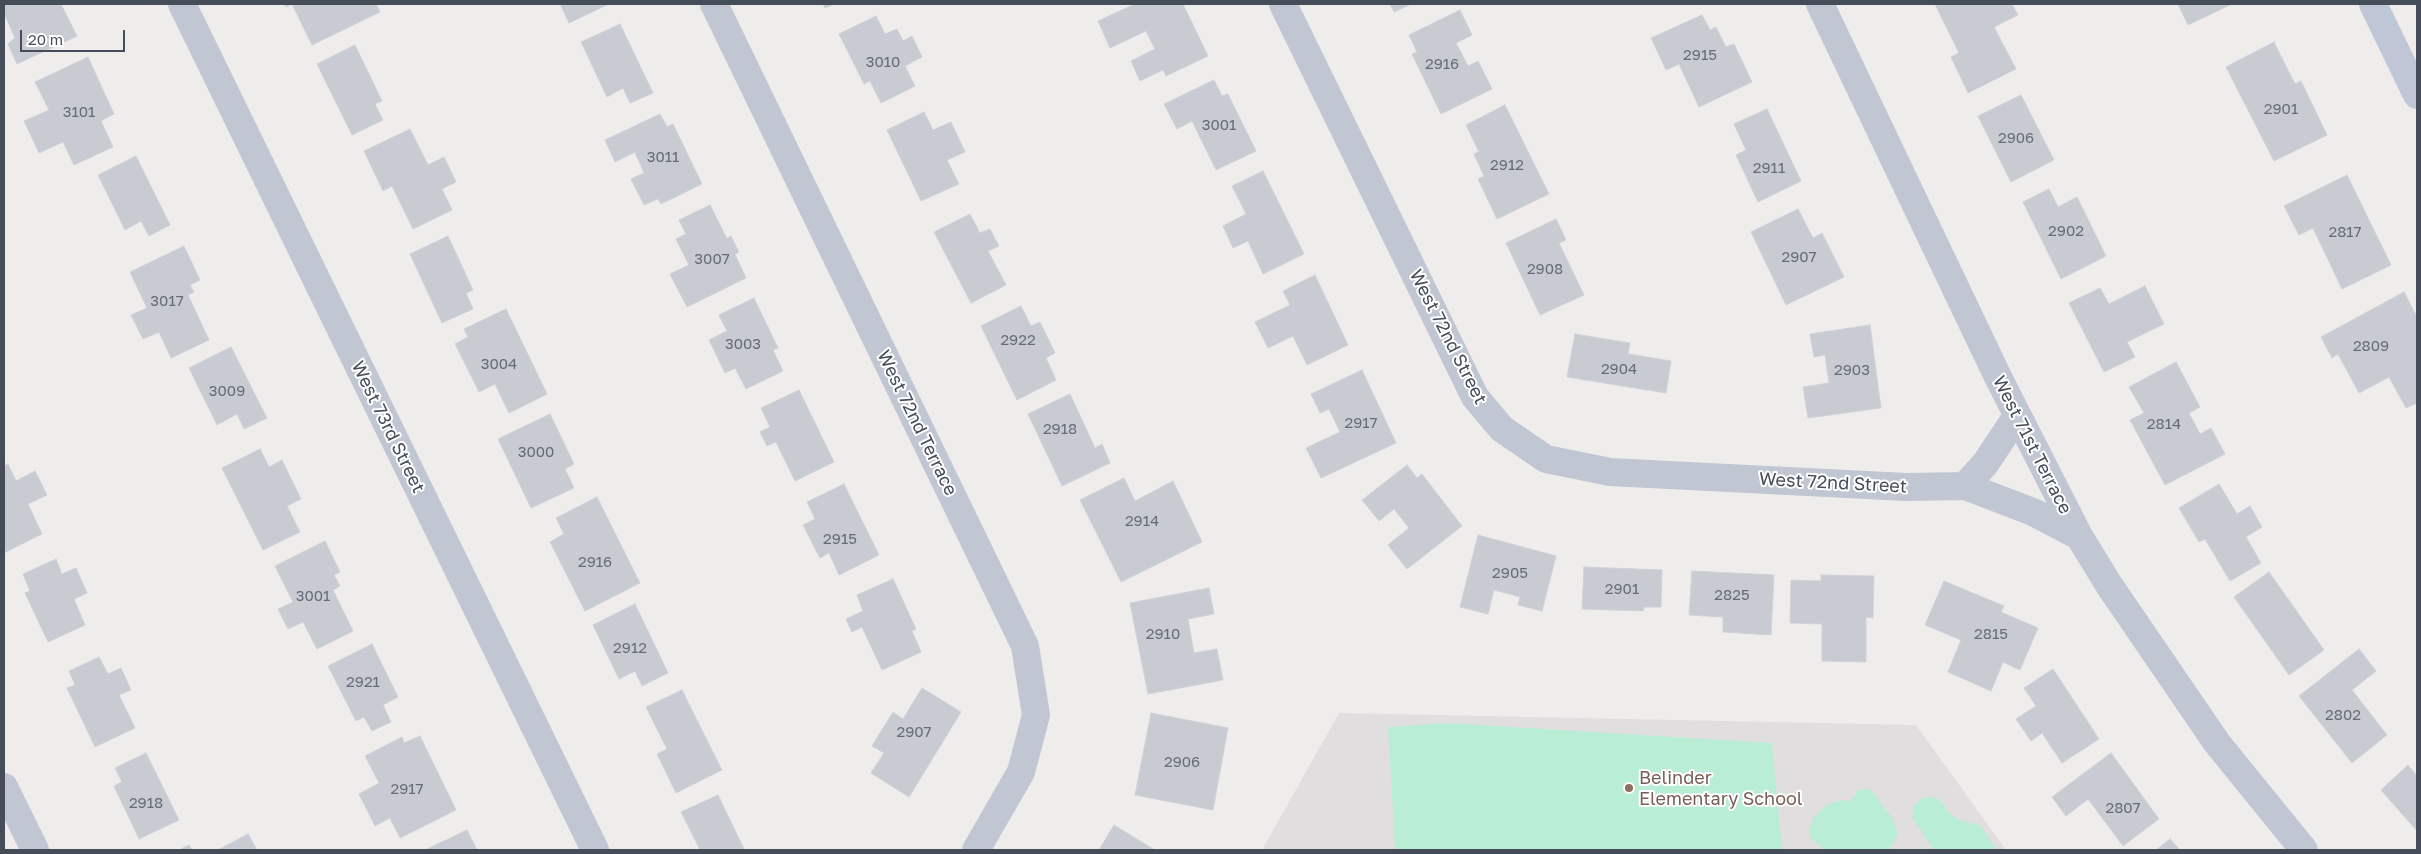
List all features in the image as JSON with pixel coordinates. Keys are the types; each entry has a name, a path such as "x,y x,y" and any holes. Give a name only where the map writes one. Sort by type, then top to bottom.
{"street":[{"name":"West 73rd Street","path":"182,4 595,850"},
{"name":"West 72nd Terrace","path":"714,4 1025,646 1036,715 1021,772 976,850"},
{"name":"West 72nd Street","path":"1283,4 1475,396 1502,429 1546,460 1610,472 1906,487 1965,486 2033,512 2079,536"},
{"name":"West 71st Terrace","path":"1820,4 2017,416 2079,536 2216,744 2304,850"},
{"path":"2373,4 2417,95"},
{"path":"1965,486 1985,464 2017,416"},
{"path":"4,787 35,850"}],"shaded area":[{"name":"Belinder Elementary School","path":"1339,713 1916,725 2006,850 1262,850"}],"green space":[{"path":"1447,723 1772,743 1782,850 1395,850 1388,727"},
{"path":"1867,788 1876,795 1883,807 1893,818 1898,835 1890,849 1825,850 1810,837 1810,828 1814,817 1827,805 1840,800 1850,801 1858,791"},
{"path":"1930,796 1940,800 1951,815 1959,820 1980,825 1997,850 1934,850 1912,817 1914,806 1921,799"}],"building":[{"path":"4,4 61,4 77,36 17,64 8,44 15,38 4,13"},
{"path":"292,4 376,4 380,12 312,45"},
{"path":"560,4 609,4 569,23"},
{"path":"823,4 834,4 825,8"},
{"path":"1135,4 1183,4 1208,56 1166,76 1163,70 1140,81 1131,61 1155,49 1146,31 1110,48 1098,21"},
{"path":"1390,4 1411,4 1394,12"},
{"path":"1935,4 2012,4 2018,15 1994,27 2016,69 1968,93 1951,57 1959,53"},
{"path":"2178,4 2232,4 2188,25"},
{"path":"1460,10 1472,35 1456,43 1468,66 1478,61 1492,89 1441,114 1412,54 1417,52 1409,35"},
{"path":"1702,15 1710,30 1716,27 1726,47 1734,44 1752,82 1699,107 1679,64 1666,70 1651,38"},
{"path":"876,16 885,34 897,29 903,41 912,36 922,57 905,66 915,86 881,103 870,81 864,84 839,34"},
{"path":"620,24 653,93 630,103 623,88 607,97 581,42"},
{"path":"2274,42 2295,84 2301,81 2327,135 2274,161 2226,67"},
{"path":"355,45 382,101 375,104 383,120 352,135 317,64"},
{"path":"88,57 114,114 101,121 113,147 74,165 63,142 39,153 24,121 49,110 35,82"},
{"path":"1214,80 1222,96 1228,94 1256,151 1216,170 1192,121 1177,129 1164,104"},
{"path":"2021,95 2054,160 2011,182 1978,116"},
{"path":"1505,105 1549,194 1497,219 1478,179 1484,176 1474,154 1479,152 1466,125"},
{"path":"1767,109 1801,181 1758,202 1736,155 1746,150 1734,124"},
{"path":"924,112 933,130 951,122 965,152 947,160 959,184 921,201 887,130"},
{"path":"660,114 667,127 673,124 702,184 661,204 658,199 644,205 631,179 644,173 635,152 615,162 605,140"},
{"path":"410,129 428,165 444,157 456,182 442,189 452,210 413,229 392,186 383,191 364,151"},
{"path":"136,156 170,225 149,236 141,221 125,230 98,175"},
{"path":"1263,171 1304,254 1263,274 1248,241 1233,248 1223,226 1246,214 1232,186"},
{"path":"2347,175 2391,265 2342,289 2313,228 2299,235 2284,206"},
{"path":"2049,189 2058,207 2077,197 2106,256 2061,279 2023,202"},
{"path":"710,205 727,239 731,236 739,252 735,254 746,278 687,307 670,274 689,265 676,239 686,234 679,220"},
{"path":"1798,209 1813,238 1822,233 1844,277 1786,305 1751,232"},
{"path":"970,214 980,233 990,229 999,246 988,251 1006,285 971,303 934,232"},
{"path":"1556,219 1566,240 1559,243 1584,295 1540,315 1506,243"},
{"path":"448,236 473,290 466,293 473,309 442,323 410,254"},
{"path":"184,246 200,280 190,285 194,292 188,295 209,340 171,358 159,332 143,339 131,315 147,308 130,272"},
{"path":"1315,275 1348,345 1307,365 1293,336 1268,348 1255,322 1290,305 1283,291"},
{"path":"2145,286 2164,324 2127,342 2135,357 2104,372 2069,303 2100,288 2109,304"},
{"path":"2404,292 2417,317 2417,403 2406,408 2389,377 2359,393 2338,354 2332,358 2321,337"},
{"path":"754,298 778,348 773,350 783,371 746,389 735,368 725,373 709,340 727,331 719,315"},
{"path":"1021,306 1031,326 1040,322 1055,353 1046,358 1056,380 1017,400 981,326"},
{"path":"506,309 547,394 509,413 495,384 479,392 455,344 468,337 464,329"},
{"path":"1870,325 1881,408 1808,418 1803,387 1829,383 1825,355 1814,357 1810,334"},
{"path":"1575,334 1630,343 1628,354 1671,361 1666,393 1567,377"},
{"path":"231,347 267,418 244,429 237,414 217,425 189,368"},
{"path":"2176,362 2200,407 2189,413 2200,434 2211,428 2225,454 2165,485 2130,420 2144,413 2129,387"},
{"path":"1362,370 1396,443 1321,478 1306,448 1340,432 1329,409 1320,413 1311,394"},
{"path":"799,390 834,462 795,481 776,442 767,446 760,432 770,427 761,408"},
{"path":"1070,394 1095,448 1102,444 1110,463 1062,486 1028,414"},
{"path":"550,414 574,464 565,469 574,488 531,508 498,439"},
{"path":"260,449 269,467 282,460 301,499 287,506 300,532 263,550 222,468"},
{"path":"8,464 16,481 35,471 47,495 28,504 42,534 4,553 4,466"},
{"path":"1407,465 1417,478 1422,474 1462,526 1407,569 1388,545 1409,528 1394,509 1379,521 1362,500"},
{"path":"1124,478 1135,501 1173,481 1202,542 1121,582 1080,500"},
{"path":"844,484 879,555 839,575 829,553 820,558 803,525 815,519 807,502"},
{"path":"2219,484 2237,514 2250,506 2262,527 2246,537 2261,563 2230,581 2205,539 2199,542 2179,508"},
{"path":"597,497 640,583 585,611 550,542 564,534 556,518"},
{"path":"1478,535 1556,556 1542,611 1518,605 1520,597 1494,590 1488,614 1460,607"},
{"path":"325,541 340,572 334,575 340,586 333,590 353,631 317,649 303,622 288,629 278,609 293,602 275,566"},
{"path":"56,559 62,574 76,568 87,593 74,599 85,625 48,642 25,593 30,591 23,574"},
{"path":"1584,567 1662,570 1661,607 1644,607 1643,611 1582,609"},
{"path":"1692,571 1774,575 1771,635 1723,632 1723,617 1689,615"},
{"path":"2269,572 2324,650 2289,675 2234,597"},
{"path":"1821,575 1874,576 1873,618 1866,617 1866,662 1822,661 1822,624 1790,623 1791,580 1821,581"},
{"path":"893,579 916,629 912,631 921,652 882,670 862,627 852,632 846,619 863,611 857,595"},
{"path":"1944,581 2004,606 2001,612 2038,628 2020,670 2003,662 1991,691 1948,672 1961,640 1925,625"},
{"path":"1209,588 1214,614 1188,619 1194,653 1217,649 1223,680 1148,694 1130,603"},
{"path":"635,604 668,673 642,686 635,671 619,679 593,625"},
{"path":"372,644 398,697 383,705 391,722 372,731 364,717 356,721 328,666"},
{"path":"2359,649 2376,671 2352,690 2387,735 2352,763 2299,696"},
{"path":"99,657 108,674 121,668 131,690 119,695 135,728 95,747 67,688 75,685 69,671"},
{"path":"2053,669 2099,739 2062,763 2042,733 2031,741 2016,719 2036,706 2024,688"},
{"path":"922,688 961,712 909,797 871,773 884,753 872,746 893,712 903,719"},
{"path":"682,690 722,770 676,793 657,754 667,749 646,707"},
{"path":"1151,713 1228,728 1213,810 1135,795"},
{"path":"420,736 456,810 400,838 390,818 375,826 359,794 379,783 365,756 402,737 404,743"},
{"path":"146,753 179,820 139,839 114,786 122,782 115,768"},
{"path":"2111,753 2159,819 2123,846 2088,799 2066,816 2052,797"},
{"path":"2408,765 2417,776 2417,831 2381,790"},
{"path":"718,795 744,849 742,850 700,850 681,812"},
{"path":"1114,825 1153,849 1099,850"},
{"path":"467,830 477,850 425,850"},
{"path":"248,834 257,850 218,850"},
{"path":"2170,839 2180,850 2156,850"},
{"path":"189,845 192,850 179,850"}],"place":[{"name":"Belinder Elementary School","path":"1629,788"}]}
